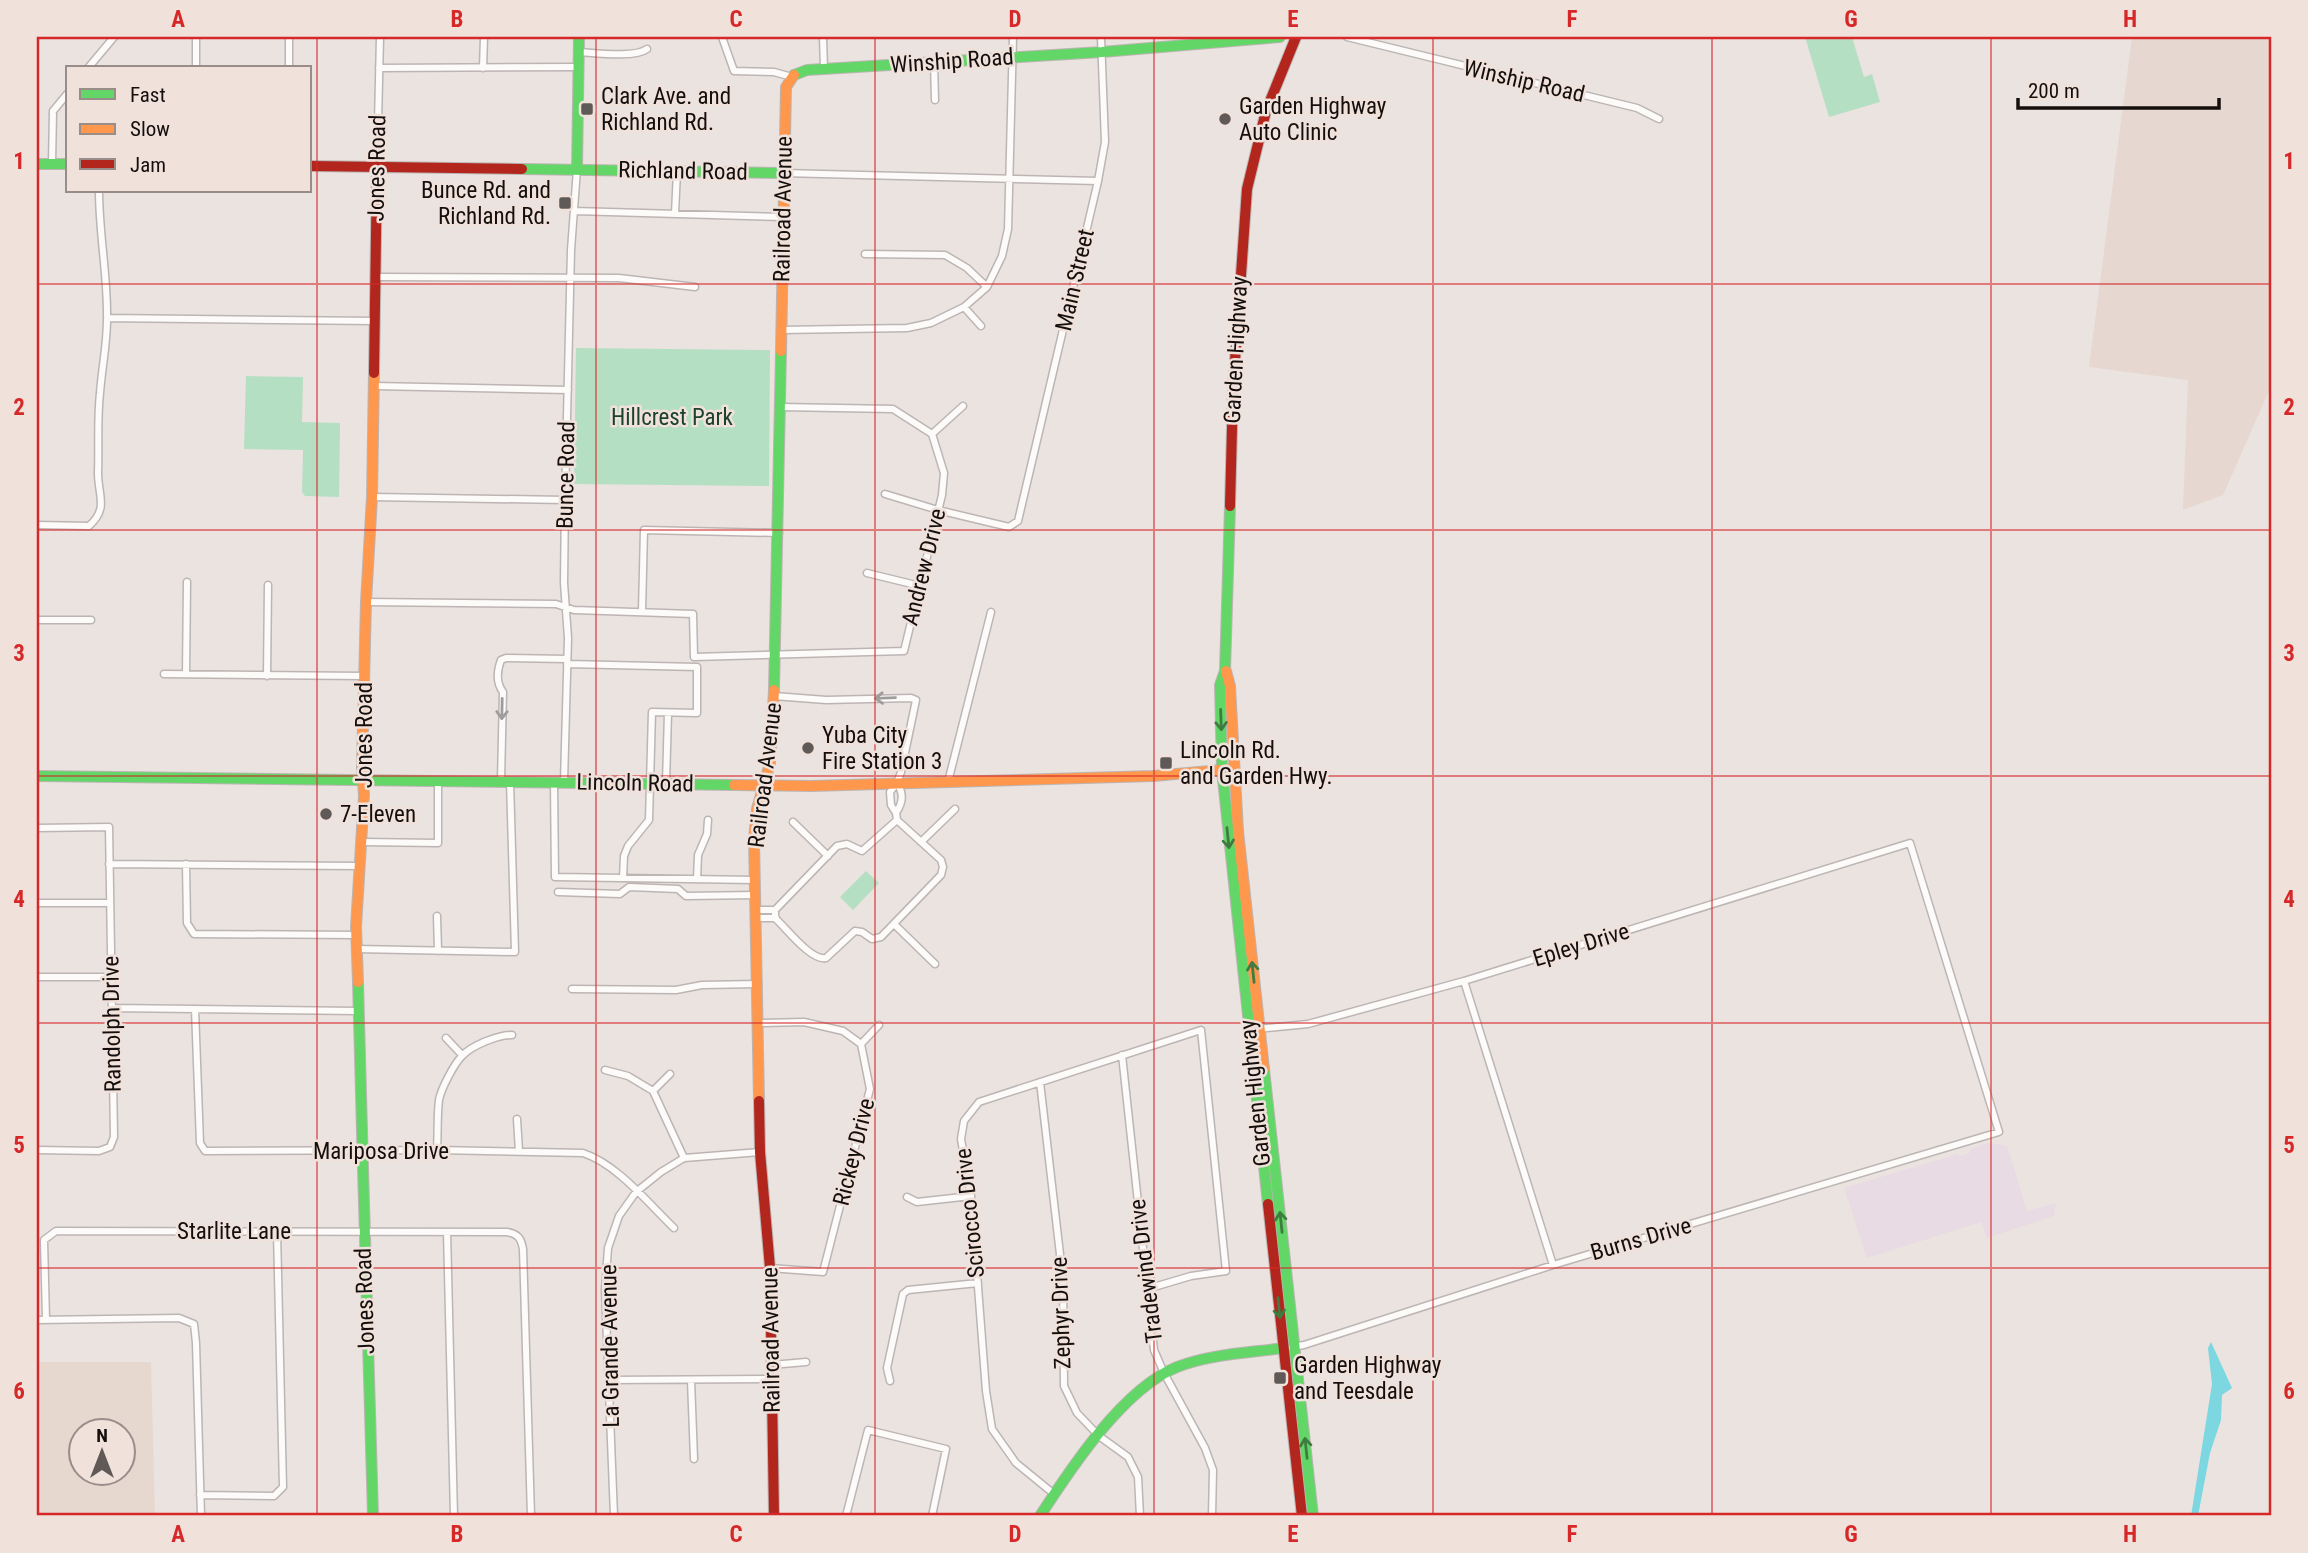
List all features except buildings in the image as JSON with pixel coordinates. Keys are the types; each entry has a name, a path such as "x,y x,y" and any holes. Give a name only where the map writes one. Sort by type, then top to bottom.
{"street":[{"path":"90,66 114,37"},
{"path":"196,66 197,37"},
{"path":"289,37 289,66"},
{"name":"Jones Road","path":"373,1516 356,935 362,842 366,602 372,497 380,37"},
{"path":"483,68 484,37"},
{"path":"577,169 579,37"},
{"path":"722,37 734,71 774,72 792,77"},
{"path":"823,37 824,69"},
{"path":"781,330 907,328 932,323 964,307 987,287 1002,256 1008,229 1013,37"},
{"name":"Main Street","path":"938,510 1009,527 1018,521 1105,142 1101,37"},
{"name":"Winship Road","path":"792,77 800,71 824,69 1102,52 1280,37"},
{"name":"Garden Highway","path":"1296,37 1260,132 1246,202 1231,428 1225,671 1220,685 1289,1347 1313,1516"},
{"name":"Winship Road","path":"1347,37 1637,108 1659,119"},
{"path":"579,52 640,53 647,49"},
{"path":"934,62 935,100"},
{"path":"379,68 579,67"},
{"name":"Railroad Avenue","path":"774,1516 770,1268 760,1152 755,824 770,763 775,696 785,94 792,77"},
{"path":"52,164 53,111 66,95"},
{"path":"37,164 66,164"},
{"name":"Richland Road","path":"312,166 1098,181"},
{"name":"Bunce Road","path":"577,169 565,500 567,662 555,877 622,878"},
{"path":"675,214 677,171"},
{"path":"37,525 89,526 97,519 103,505 98,485 99,397 108,318 106,269 99,226 99,192"},
{"path":"574,211 783,217"},
{"path":"865,254 945,255 967,268 987,287"},
{"path":"376,277 632,279 695,287"},
{"path":"964,307 981,326"},
{"path":"108,318 375,321"},
{"path":"374,386 568,390"},
{"path":"780,407 893,410 932,434 963,406"},
{"name":"Andrew Drive","path":"642,611 693,614 694,657 904,650 938,510 944,472 932,434"},
{"path":"885,494 938,510"},
{"path":"372,497 565,500"},
{"path":"366,602 556,604 573,610 642,611 644,530 779,533"},
{"path":"867,573 920,586"},
{"path":"187,582 187,674"},
{"path":"267,676 268,585"},
{"path":"948,782 991,612"},
{"path":"37,620 91,620"},
{"path":"356,949 515,952 505,781 503,692 498,685 501,660 506,658 697,667 697,713 652,712 649,820 628,846 622,878 755,880"},
{"path":"164,674 364,676"},
{"path":"775,696 827,700 916,700 897,783 890,792 891,805 896,816 941,860 943,871 877,939 855,931 827,958 814,957 776,914"},
{"path":"666,783 668,713"},
{"name":"Lincoln Road","path":"37,776 764,785 1153,776 1228,770"},
{"path":"362,842 438,843 438,781"},
{"path":"756,914 776,914 842,844 862,851 896,816 902,803 902,792 897,783"},
{"path":"921,842 955,809"},
{"path":"697,880 698,855 708,834 708,820"},
{"path":"793,822 828,856"},
{"name":"Randolph Drive","path":"37,828 108,827 114,1137 110,1147 99,1151 37,1150"},
{"name":"Epley Drive","path":"1254,1029 1308,1024 1464,981 1910,843 2000,1132"},
{"path":"109,864 360,866"},
{"path":"186,864 187,923 194,933 356,935"},
{"path":"558,892 620,894 629,887 678,889 686,895 755,895"},
{"path":"37,903 110,903"},
{"path":"437,916 438,951"},
{"path":"894,924 935,964"},
{"path":"37,977 111,977"},
{"path":"1464,981 1553,1265"},
{"path":"572,989 676,990 702,985 758,984"},
{"path":"112,1008 357,1011"},
{"name":"Mariposa Drive","path":"195,1009 201,1143 205,1151 437,1150 583,1153 611,1167 674,1228"},
{"path":"759,1023 804,1023 843,1031 861,1044 879,1025"},
{"name":"Scirocco Drive","path":"1054,1494 1016,1463 992,1429 986,1391 971,1196 961,1139 964,1121 979,1102 1201,1030 1226,1271 1191,1276 1147,1289"},
{"path":"437,1150 439,1099 462,1055 490,1039 512,1035"},
{"path":"446,1038 462,1055"},
{"name":"Rickey Drive","path":"770,1268 823,1272 870,1089 861,1044"},
{"name":"Tradewind Drive","path":"1122,1055 1154,1350 1205,1448 1213,1470 1212,1516"},
{"path":"605,1070 628,1076 653,1091 684,1158"},
{"path":"653,1091 670,1074"},
{"name":"Zephyr Drive","path":"1040,1082 1063,1280 1064,1386 1077,1413 1098,1436 1128,1457 1138,1477 1140,1516"},
{"path":"517,1119 519,1151"},
{"name":"Burns Drive","path":"1289,1347 2000,1132"},
{"name":"La Grande Avenue","path":"614,1516 605,1290 608,1248 619,1216 636,1192 684,1158 760,1152"},
{"path":"906,1197 917,1202 971,1196"},
{"name":"Starlite Lane","path":"46,1320 44,1240 56,1231 507,1232 519,1237 523,1249 531,1516"},
{"path":"201,1495 274,1496 282,1487 276,1231"},
{"path":"447,1232 454,1516"},
{"path":"890,1381 887,1368 903,1294 908,1290 978,1283"},
{"path":"37,1320 179,1318 194,1324 201,1516"},
{"path":"1040,1516 1098,1436 1132,1398 1164,1373 1202,1359 1289,1347"},
{"name":"Garden Highway","path":"1289,1347 1302,1516"},
{"path":"771,1365 806,1362"},
{"path":"610,1380 772,1379"},
{"path":"691,1380 694,1460"},
{"path":"846,1516 868,1430 946,1449 932,1516"}],"shaded area":[{"path":"2132,37 2271,37 2271,386 2223,495 2183,510 2188,380 2089,367"},
{"path":"1988,1143 2007,1146 2027,1211 2056,1203 2054,1216 1987,1238 1981,1222 1867,1258 1844,1188 1958,1154 1970,1153 1971,1149"},
{"path":"37,1362 151,1362 155,1516 37,1516"}],"green space":[{"path":"1805,37 1852,37 1864,77 1872,74 1880,102 1829,117"},
{"name":"Hillcrest Park","path":"576,348 770,350 769,486 574,484"},
{"path":"246,376 303,377 302,422 340,423 339,497 305,496 302,492 303,450 244,449"},
{"path":"866,871 879,883 853,910 840,897"}],"water":[{"path":"2211,1342 2232,1388 2222,1395 2221,1420 2210,1453 2198,1516 2191,1516 2212,1384 2208,1348"}],"traffic: fast":[{"path":"577,169 579,37"},
{"path":"794,75 807,70 1102,52 1280,37"},
{"path":"37,164 66,164"},
{"path":"522,169 783,173"},
{"path":"774,690 781,351"},
{"path":"1230,506 1225,671 1220,685 1222,770 1268,1204"},
{"path":"37,776 734,785"},
{"path":"358,982 373,1516"},
{"path":"1264,1069 1313,1516"},
{"path":"1040,1516 1100,1432 1118,1411 1157,1378 1177,1367 1203,1359 1283,1348"}],"traffic: slow":[{"path":"781,351 786,87 794,75"},
{"path":"358,982 356,927 364,795 362,767 374,373"},
{"path":"1226,671 1230,686 1238,831 1264,1069"},
{"path":"759,1101 754,839 757,809 770,763 774,690"},
{"path":"734,785 811,786 1153,776 1233,769"}],"traffic: jam":[{"path":"1230,506 1233,389 1247,189 1266,111 1296,37"},
{"path":"312,166 522,169"},
{"path":"374,373 377,166"},
{"path":"759,1101 760,1152 770,1268 774,1516"},
{"path":"1268,1204 1302,1516"}],"place":[{"name":"Clark Ave. and Richland Rd.","path":"587,109"},
{"name":"Garden Highway Auto Clinic","path":"1225,119"},
{"name":"Bunce Rd. and Richland Rd.","path":"565,203"},
{"name":"Yuba City Fire Station 3","path":"808,748"},
{"name":"Lincoln Rd. and Garden Hwy.","path":"1166,763"},
{"name":"7-Eleven","path":"326,814"},
{"name":"Garden Highway and Teesdale","path":"1280,1378"}]}
